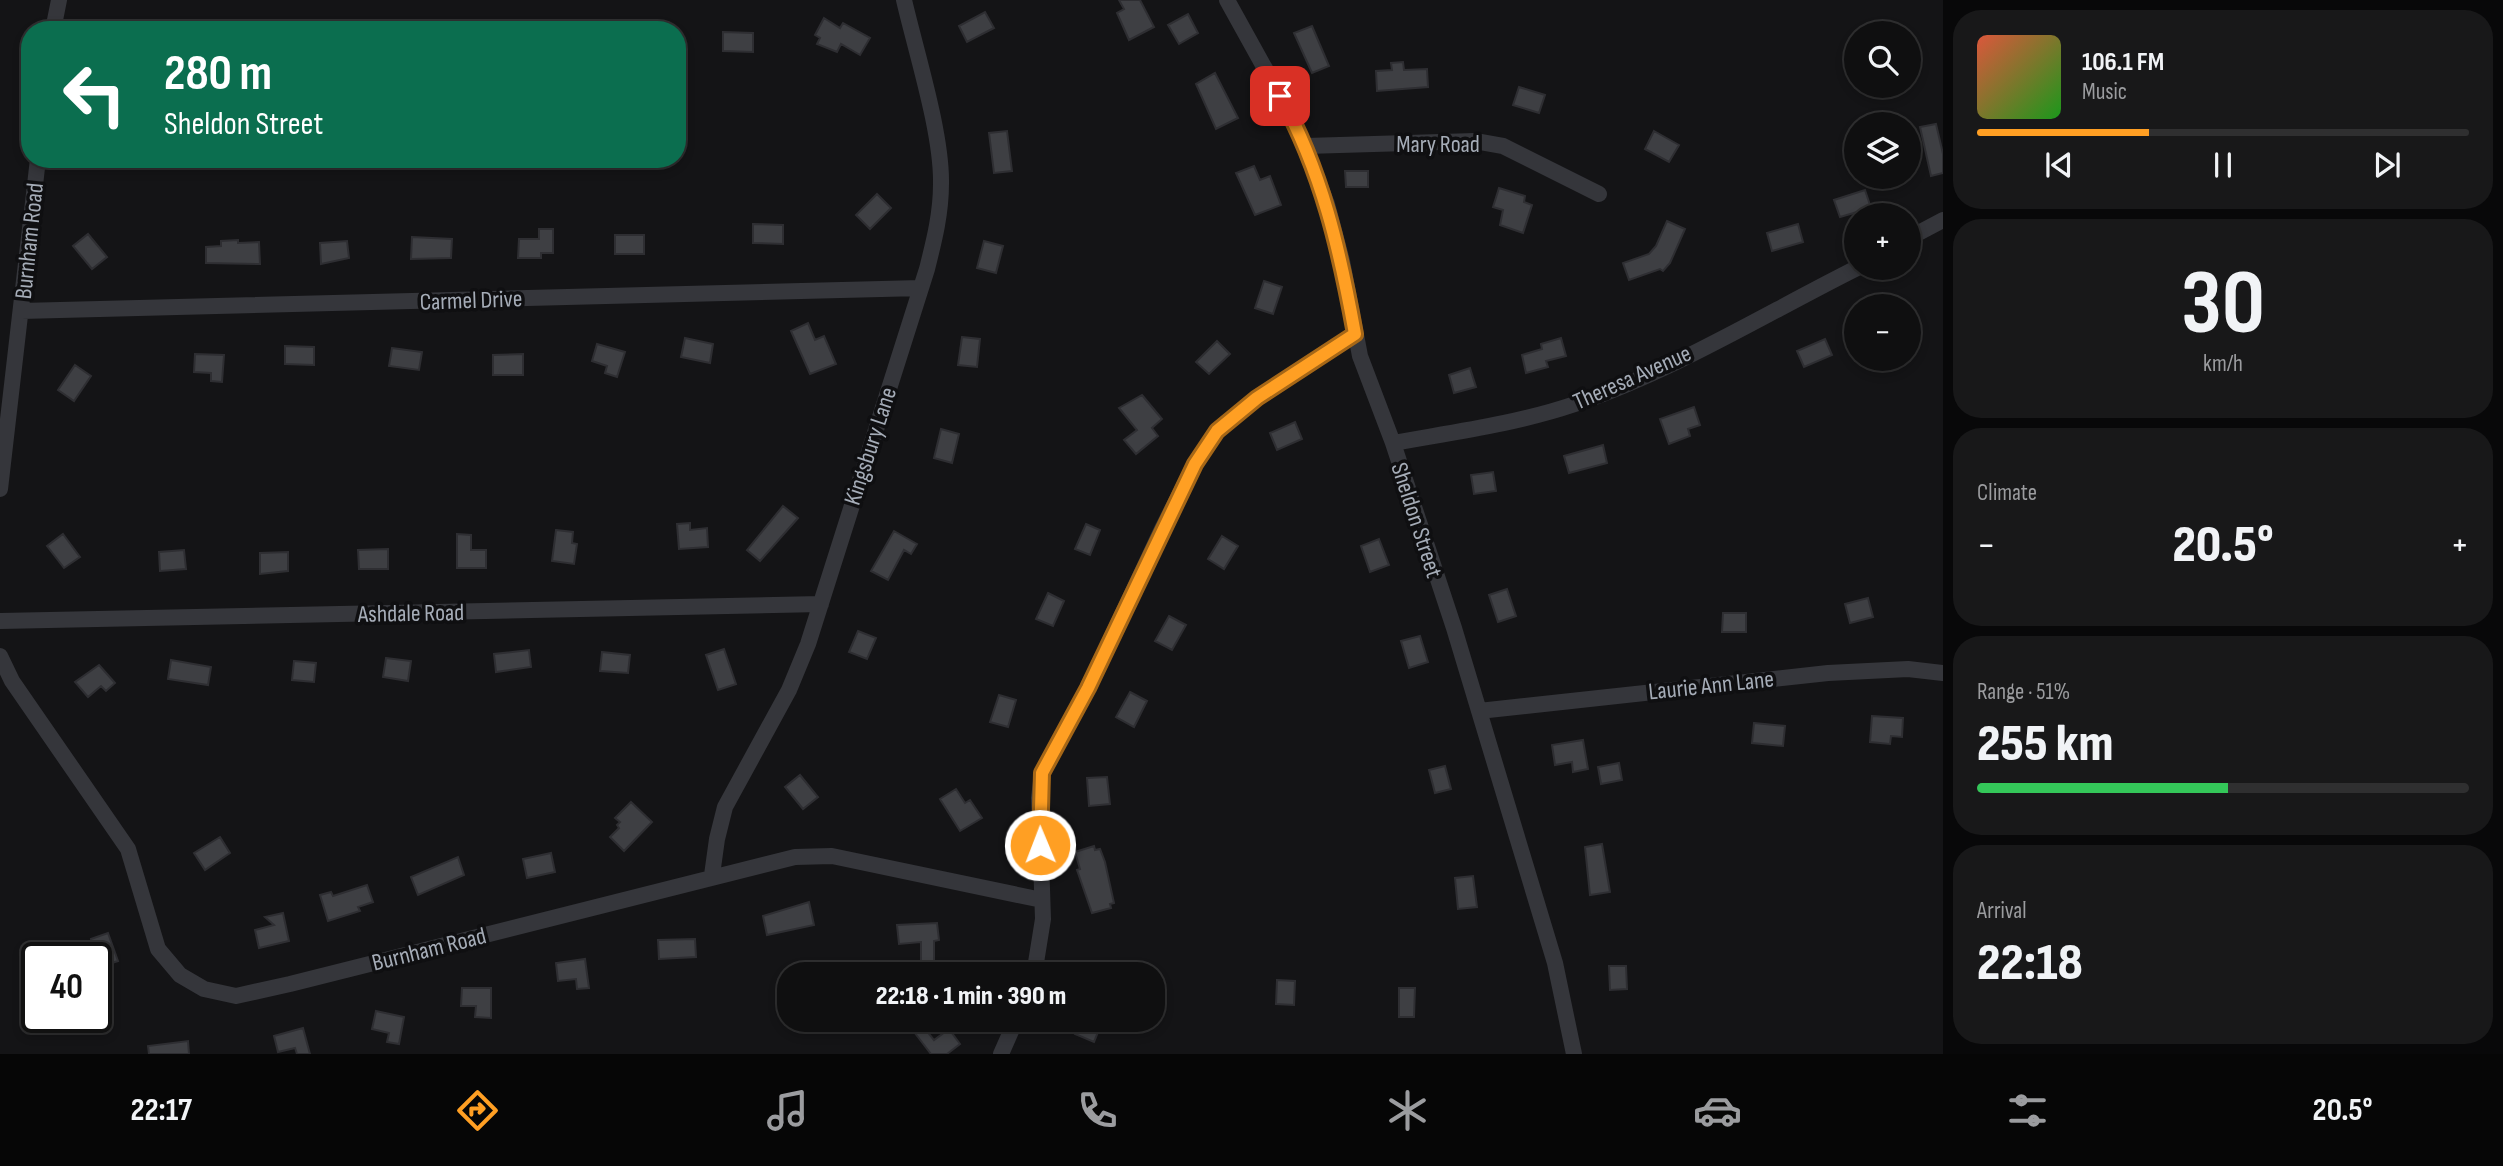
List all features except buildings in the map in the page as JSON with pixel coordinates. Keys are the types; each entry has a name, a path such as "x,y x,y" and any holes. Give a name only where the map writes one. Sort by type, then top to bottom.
{"street":[{"path":"55,21 59,0"},
{"name":"Kingsbury Lane","path":"712,875 718,831 725,807 789,690 821,604 939,223 941,182 934,132 904,0"},
{"name":"Sheldon Street","path":"1227,0 1306,146 1330,215 1360,356 1393,443 1479,711 1555,963 1574,1054"},
{"name":"Mary Road","path":"1306,146 1475,141 1503,146 1599,194"},
{"name":"Burnham Road","path":"0,489 37,168"},
{"path":"1921,232 1943,220"},
{"name":"Theresa Avenue","path":"1393,443 1525,419 1576,404 1678,359 1844,275"},
{"name":"Carmel Drive","path":"21,311 920,288"},
{"path":"1036,962 1043,919 1039,798 1042,773 1088,688 1195,464 1217,431 1247,406 1355,334"},
{"name":"Ashdale Road","path":"0,621 821,604"},
{"name":"Burnham Road","path":"0,656 12,681 128,849 158,948 180,975 204,989 236,996 290,984 712,875 795,857 832,856 1042,900"},
{"name":"Laurie Ann Lane","path":"1479,711 1828,673 1908,669 1943,673"},
{"path":"1002,1054 1011,1032"}],"route":[{"path":"1040,845 1039,798 1042,773 1053,748 1088,688 1195,464 1217,431 1257,398 1355,334 1342,261 1327,204 1306,146 1280,96"}]}
